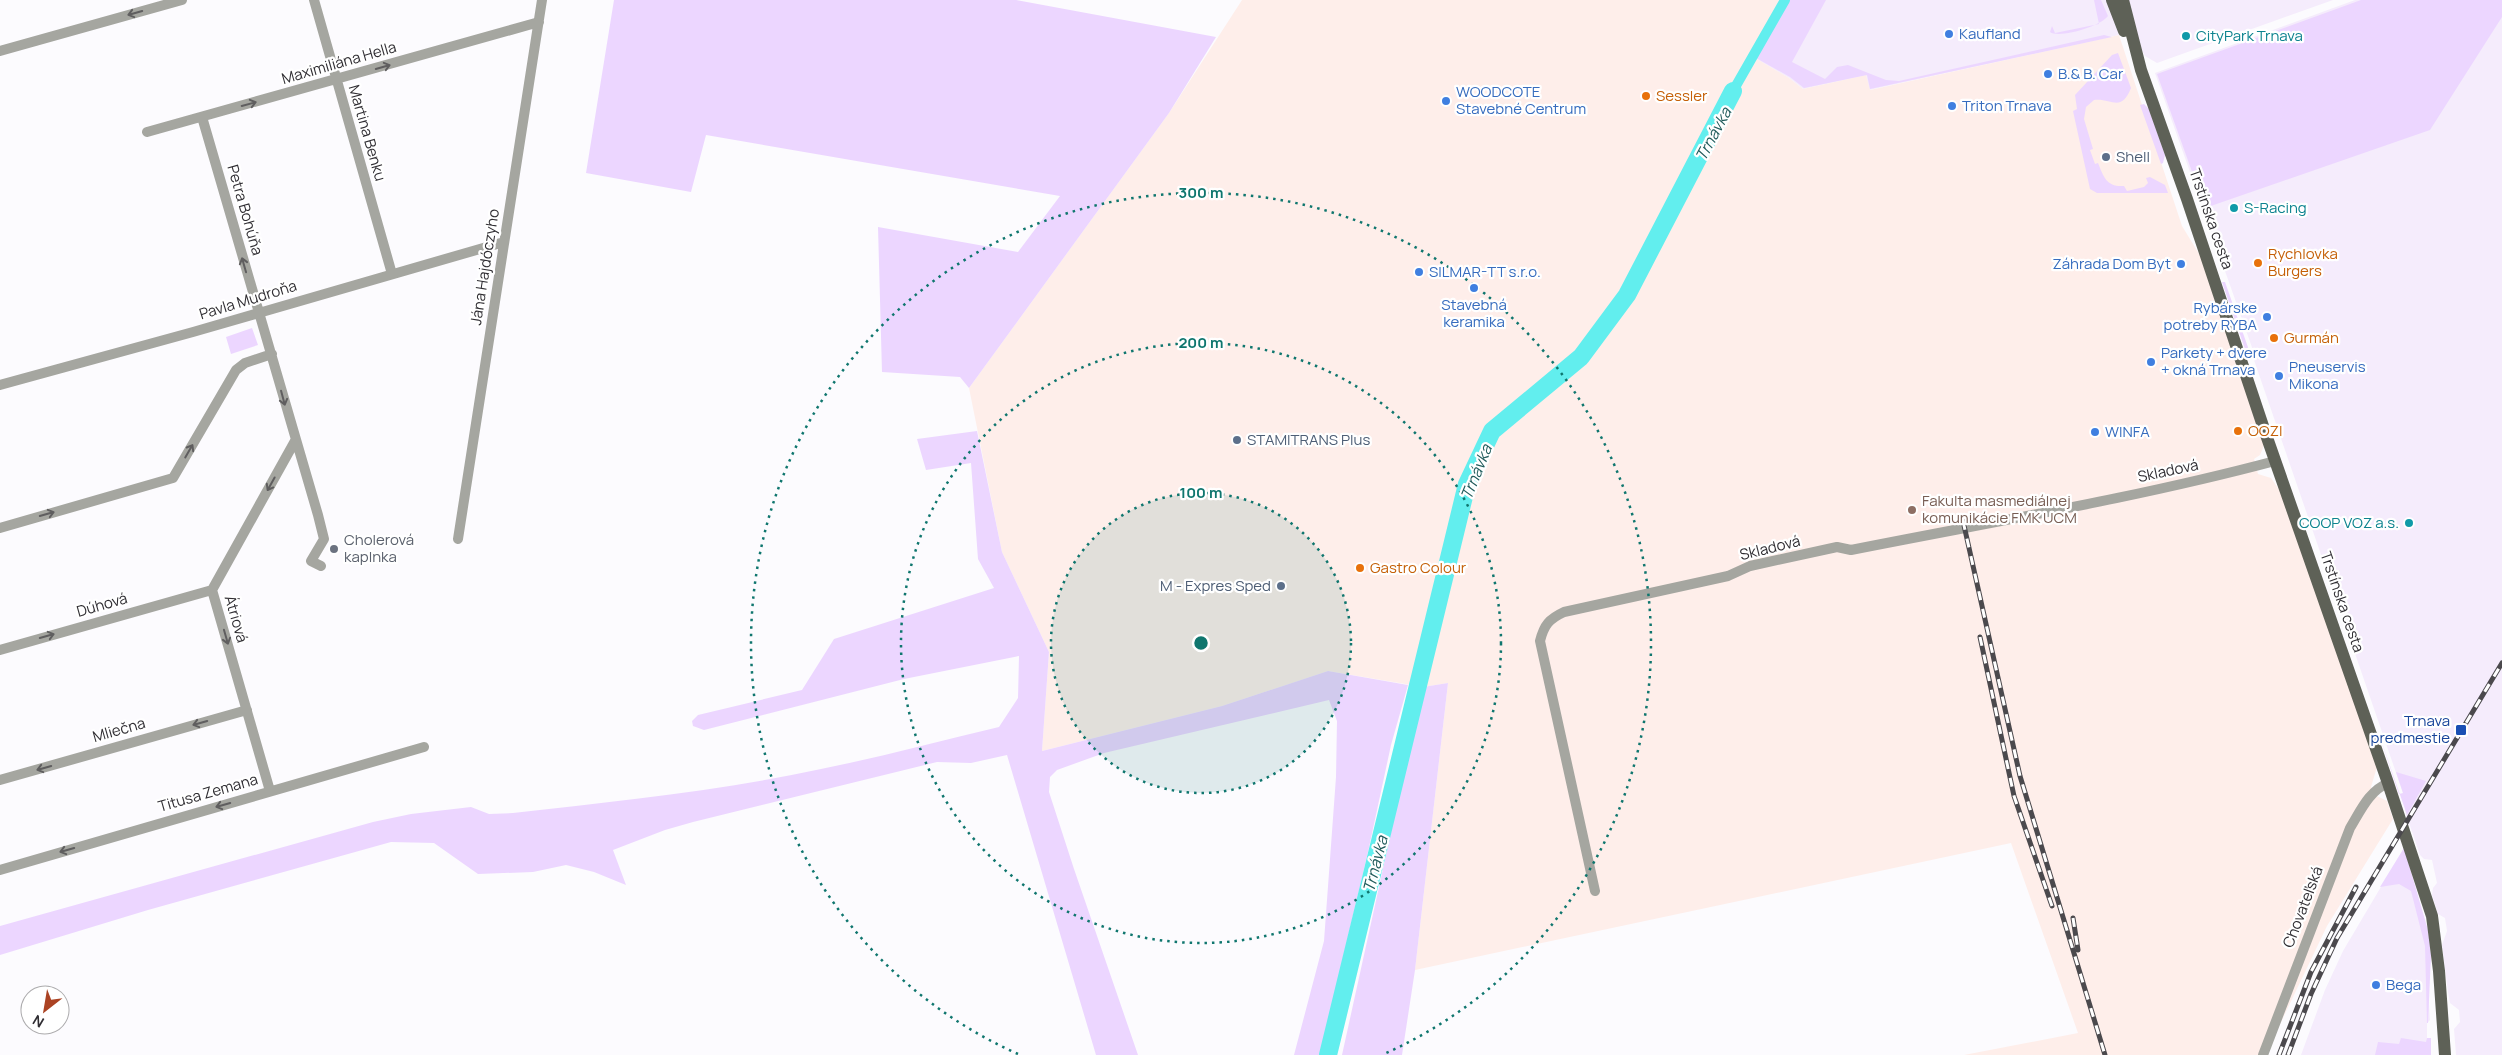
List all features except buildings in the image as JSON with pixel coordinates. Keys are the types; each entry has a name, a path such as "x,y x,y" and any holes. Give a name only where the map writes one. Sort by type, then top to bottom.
{"main road":[{"name":"Trstínska cesta","path":"2112,0 2128,41 2136,53"},
{"name":"Trstínska cesta","path":"2123,0 2136,53 2275,461 2388,783 2432,916 2439,971 2445,1055"}],"street":[{"path":"0,51 182,0"},
{"name":"Martina Benku","path":"314,0 392,274"},
{"name":"Jána Hajdóczyho","path":"458,540 542,0"},
{"name":"Maximiliána Hella","path":"147,132 539,22"},
{"name":"Petra Bohúňa","path":"202,117 259,312"},
{"name":"Pavla Mudroňa","path":"0,386 504,242"},
{"path":"259,312 324,539 311,561 321,566"},
{"path":"0,528 173,478 236,370 245,363 272,354"},
{"name":"Átriová","path":"270,791 212,590 295,441"},
{"name":"Skladová","path":"1594,891 1540,641 1543,628 1552,618 1564,612 1728,576 1750,566 1838,547 1851,550 1958,529 2181,484 2275,461"},
{"name":"Dúhová","path":"0,650 212,590"},
{"name":"Mliečna","path":"0,780 247,710"},
{"name":"Titusa Zemana","path":"0,870 424,747"},
{"name":"Chovateľská","path":"2263,1055 2350,828 2370,795 2378,787 2388,783"}],"shaded area":[{"path":"614,0 1016,0 1216,37 1169,113 969,388 960,377 882,372 878,227 1018,252 1060,196 706,135 691,192 586,173"},
{"path":"1242,0 1780,0 1750,55 1789,78 1803,89 1866,75 1870,90 2119,35 2182,226 2201,257 2265,443 2260,455 2254,459 2258,474 2271,478 2280,491 2377,767 2371,787 2377,796 2387,801 2393,819 2327,926 2271,1043 2268,1055 1964,1055 2078,1033 2011,843 1415,970 1448,683 1423,687 1328,671 1222,706 1042,751 1049,652 1002,552 969,388 1169,113"},
{"path":"1788,0 2107,0 2119,35 1869,90 1866,75 1803,89 1789,78 1756,59"},
{"path":"1788,0 1826,0 1792,62 1825,79 1837,67 1848,65 1886,80 1899,81 2104,35 2112,37 1870,89 1867,75 1804,88 1790,77 1756,58"},
{"path":"2094,0 2101,0 2108,16 2099,23"},
{"name":"CityPark Trnava","path":"2126,0 2333,0 2157,63 2145,56 2138,43"},
{"path":"2355,0 2502,0 2502,1055 2456,1055 2454,1029 2460,1022 2459,1010 2450,1003 2448,992 2442,945 2447,931 2445,918 2438,914 2432,895 2433,888 2437,883 2432,860 2424,859 2420,855 2406,814 2403,793 2254,360 2254,353 2155,73"},
{"path":"2361,0 2502,0 2502,17 2430,130 2205,208 2157,74"},
{"path":"2094,25 2070,33 2055,34 2050,32 2052,26 2055,33"},
{"path":"2118,53 2131,88 2127,96 2124,100 2116,103 2094,100 2086,107 2084,119 2093,149 2090,150 2095,164 2098,163 2104,177 2110,183 2124,186 2127,191 2144,187 2148,183 2146,178 2150,177 2165,185 2168,193 2097,193 2090,189 2073,111 2077,109 2075,95 2112,55"},
{"path":"2144,104 2149,109 2165,155 2161,164 2140,105"},
{"path":"2222,282 2225,282 2250,353 2248,358"},
{"path":"252,328 258,345 231,354 226,337"},
{"path":"977,431 1002,552 1049,652 1042,751 1222,706 1328,671 1408,685 1391,745 1320,1055 1294,1055 1324,941 1336,777 1337,721 1329,700 1104,753 1057,770 1050,777 1049,792 1138,1055 1096,1055 1007,755 971,763 937,762 665,830 613,850 626,885 594,872 566,865 533,872 478,874 434,843 391,842 148,910 0,955 0,926 373,822 411,814 471,807 489,814 513,813 706,789 783,777 999,727 1018,698 1019,656 904,679 704,730 693,726 692,721 698,715 802,690 834,639 994,588 978,559 971,463 926,470 917,439"},
{"path":"1448,683 1415,970 1402,1055 1342,1055 1423,687"},
{"path":"2378,731 2400,794 2399,794"},
{"path":"2396,772 2426,781 2407,815 2400,794 2403,793"},
{"path":"2404,848 2431,955 2428,988 2430,1020 2427,1023 2427,1038 2431,1038 2431,1055 2301,1055 2325,990 2343,951"},
{"path":"2404,848 2428,930 2431,955 2428,1023 2425,946 2411,891 2399,884 2380,887"},
{"path":"2401,1038 2426,1042 2427,1038 2431,1038 2431,1055 2375,1055 2378,1042 2399,1044"}],"waterway":[{"name":"Trnávka","path":"1733,91 1785,0"},
{"name":"Trnávka","path":"1328,1055 1467,484 1492,431 1581,357 1627,295 1733,91"}],"railway":[{"path":"1963,521 2020,776 2105,1055"},
{"path":"1980,637 2014,796 2052,906"},
{"path":"2288,1055 2311,994 2337,938 2502,663"},
{"path":"2279,1055 2311,972 2356,887"},
{"path":"2073,918 2078,950"}],"place":[{"name":"Kaufland","path":"1949,34"},
{"name":"CityPark Trnava","path":"2186,36"},
{"name":"B.& B. Car","path":"2048,74"},
{"name":"Sessler","path":"1646,96"},
{"name":"WOODCOTE Stavebné Centrum","path":"1446,101"},
{"name":"Triton Trnava","path":"1952,106"},
{"name":"Shell","path":"2106,157"},
{"name":"S-Racing","path":"2234,208"},
{"name":"Rychlovka Burgers","path":"2258,263"},
{"name":"Záhrada Dom Byt","path":"2181,264"},
{"name":"SILMAR-TT s.r.o.","path":"1419,272"},
{"name":"Stavebná keramika","path":"1474,288"},
{"name":"Rybárske potreby RYBA","path":"2267,317"},
{"name":"Gurmán","path":"2274,338"},
{"name":"Parkety + dvere + okná Trnava","path":"2151,362"},
{"name":"Pneuservis Mikona","path":"2279,376"},
{"name":"OOZI","path":"2238,431"},
{"name":"WINFA","path":"2095,432"},
{"name":"STAMITRANS Plus","path":"1237,440"},
{"name":"Fakulta masmediálnej komunikácie FMK UCM","path":"1912,510"},
{"name":"COOP VOZ a.s.","path":"2409,523"},
{"name":"Cholerová kaplnka","path":"334,549"},
{"name":"Gastro Colour","path":"1360,568"},
{"name":"M - Expres Sped","path":"1281,586"},
{"name":"Trnava predmestie","path":"2461,730"},
{"name":"Bega","path":"2376,985"}]}
